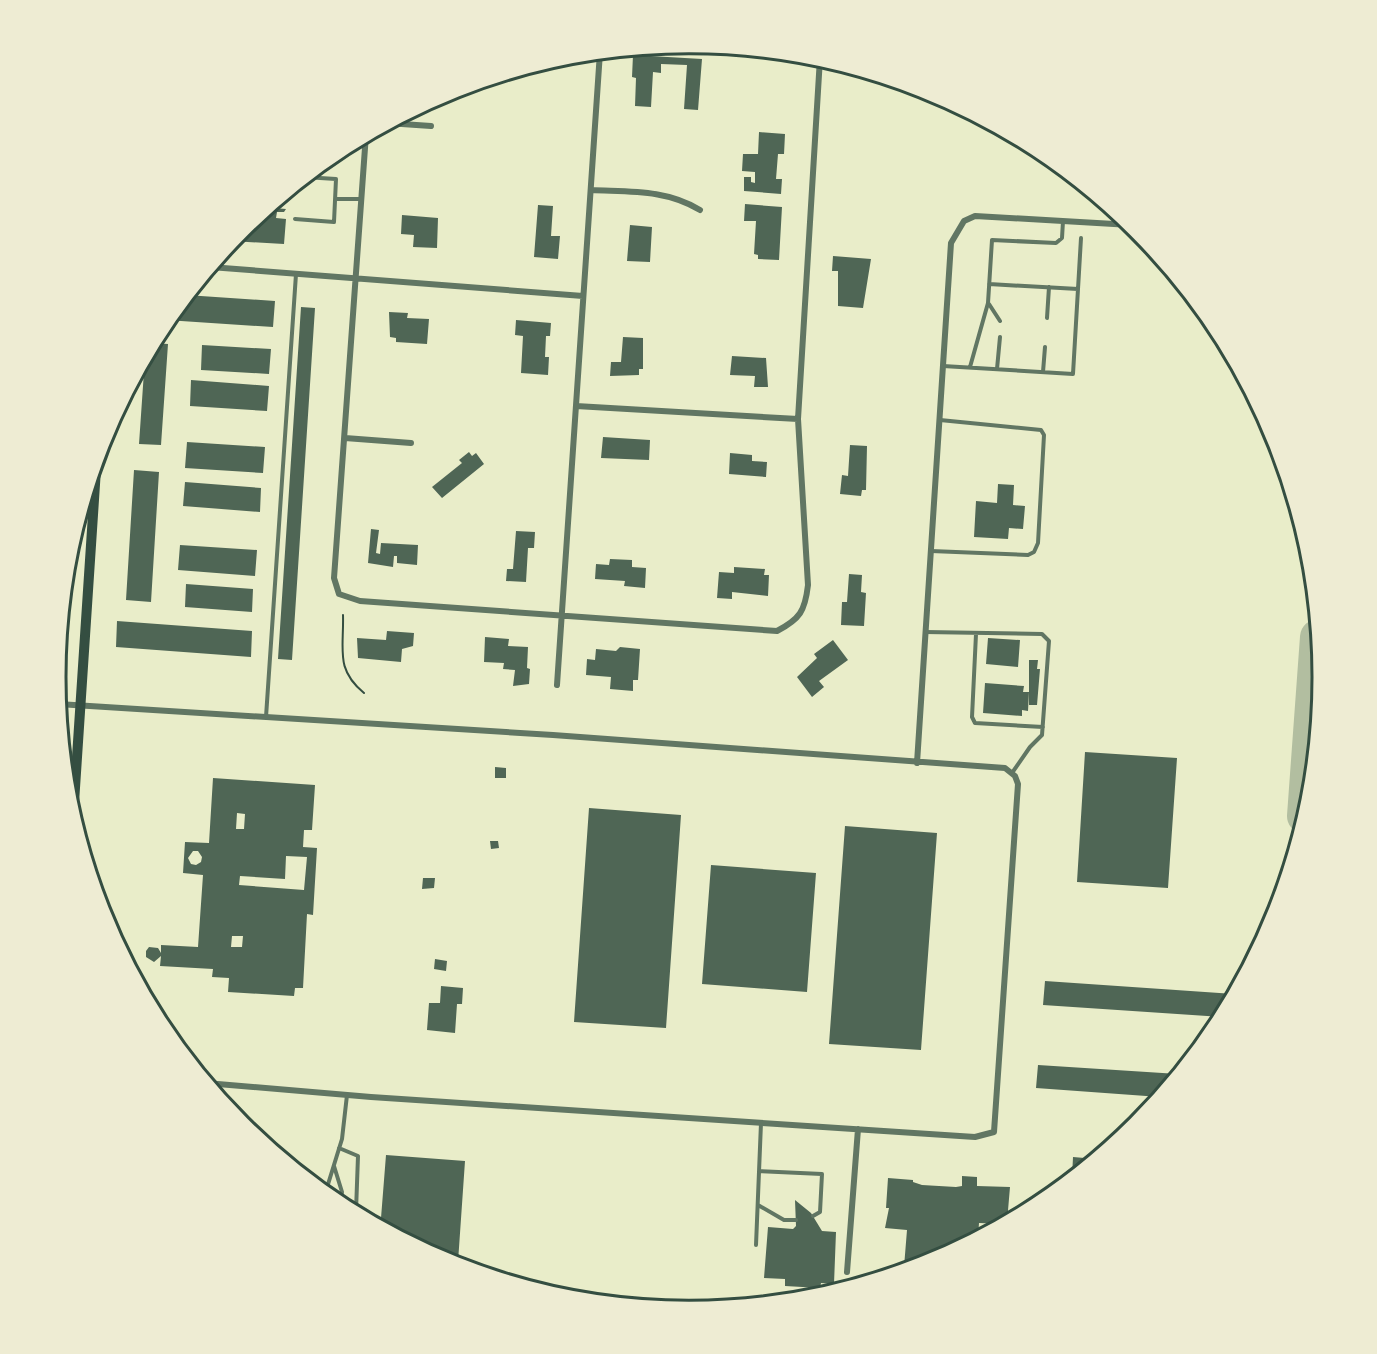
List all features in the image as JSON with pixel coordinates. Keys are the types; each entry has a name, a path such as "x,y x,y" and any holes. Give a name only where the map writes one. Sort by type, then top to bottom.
{"main road":[{"path":"75,782 94,492"}],"street":[{"path":"557,686 599,60"},
{"path":"365,144 334,578 339,594 360,601 747,631 777,631 794,622 806,605 808,585 798,419 819,68"},
{"path":"402,124 431,126"},
{"path":"591,190 663,194 682,199 700,210"},
{"path":"917,763 951,243 959,227 975,216 1116,224"},
{"path":"219,268 583,296"},
{"path":"576,406 798,419"},
{"path":"345,438 411,443"},
{"path":"66,705 553,735 1005,768 1018,784 994,1132 975,1137 347,1095 217,1084"},
{"path":"847,1272 858,1129"}],"lane":[{"path":"295,219 334,222 336,179 316,178"},
{"path":"335,199 362,199"},
{"path":"970,367 988,303 992,240 1056,243 1062,238 1063,221"},
{"path":"943,366 1073,374 1081,238"},
{"path":"266,717 296,274"},
{"path":"989,284 1078,289"},
{"path":"1047,318 1049,287"},
{"path":"988,303 1000,321"},
{"path":"997,369 999,337"},
{"path":"1043,372 1045,348"},
{"path":"931,551 1028,555 1034,552 1038,543 1044,435 1041,429 940,420"},
{"path":"926,632 976,634 984,631 1042,634 1049,642 1042,735 1030,747 1011,774"},
{"path":"976,634 972,717 975,723 1043,727"},
{"path":"328,1185 339,1148 347,1095"},
{"path":"756,1245 761,1122"},
{"path":"339,1148 358,1156 356,1204"},
{"path":"334,1166 342,1195"},
{"path":"759,1171 822,1174 820,1212 813,1216"},
{"path":"758,1205 784,1220 796,1220"}],"path":[{"path":"343,615 345,672 350,681 364,693"}],"building":[{"path":"633,56 702,59 698,110 684,109 687,65 661,64 661,73 653,72 651,107 635,106 636,78 632,77"},
{"path":"759,132 785,134 784,154 778,154 776,179 782,179 781,194 744,191 744,177 751,177 751,182 755,183 755,172 742,171 743,154 758,154"},
{"path":"745,204 782,207 779,260 758,259 758,255 754,254 756,221 744,221"},
{"path":"538,205 553,206 551,236 560,236 558,259 534,257"},
{"path":"279,208 286,209 284,212 277,212 276,218 286,219 284,244 243,242"},
{"path":"402,215 438,218 437,248 413,247 414,235 401,234"},
{"path":"630,225 652,227 650,262 627,261"},
{"path":"833,256 871,259 863,308 838,306 838,271 832,271"},
{"path":"196,296 275,301 273,327 177,321"},
{"path":"301,307 315,308 292,660 278,659"},
{"path":"389,312 408,313 407,318 429,319 427,344 396,342 396,338 390,337"},
{"path":"516,320 551,323 550,336 546,336 545,357 549,357 548,375 521,373 523,336 515,335"},
{"path":"623,337 643,338 643,369 639,369 639,375 610,376 611,362 621,362"},
{"path":"162,344 168,344 161,445 139,444 144,375"},
{"path":"202,345 271,349 269,374 201,370"},
{"path":"732,356 766,358 768,387 754,387 755,376 730,375"},
{"path":"191,380 269,386 267,411 190,406"},
{"path":"603,437 650,440 649,460 601,458"},
{"path":"187,442 265,447 263,473 185,468"},
{"path":"850,445 867,446 866,490 862,490 861,496 840,494 842,475 848,476"},
{"path":"469,452 472,456 476,453 484,464 442,498 432,487 462,463 459,460"},
{"path":"730,453 752,455 752,461 767,462 766,477 729,474"},
{"path":"134,470 159,472 151,602 126,600"},
{"path":"185,482 261,488 260,512 183,506"},
{"path":"998,484 1014,485 1013,505 1025,506 1023,529 1009,528 1008,539 974,537 976,501 997,503"},
{"path":"371,529 379,530 376,553 380,554 381,543 418,545 417,565 397,563 397,556 394,556 393,567 368,563"},
{"path":"516,531 535,532 534,548 528,548 526,582 506,581 507,569 513,569"},
{"path":"180,545 257,550 255,576 178,570"},
{"path":"610,559 632,560 632,567 646,568 645,588 624,586 625,581 595,579 596,564 609,565"},
{"path":"734,567 765,569 764,575 769,575 768,596 732,592 732,599 717,598 719,572 734,573"},
{"path":"849,574 862,575 861,592 866,593 864,626 841,625 842,602 847,602"},
{"path":"186,584 253,589 252,612 185,607"},
{"path":"117,621 252,631 251,657 116,647"},
{"path":"387,631 414,633 413,646 402,649 401,662 358,658 357,638 386,640"},
{"path":"485,637 509,639 508,646 528,647 529,684 513,686 515,670 503,669 504,663 484,662"},
{"path":"988,638 1020,640 1018,667 986,664"},
{"path":"833,640 848,660 819,681 824,687 812,697 797,677 817,658 814,654"},
{"path":"620,647 640,649 638,680 633,680 633,691 610,689 611,677 586,675 587,659 595,660 596,649 616,651"},
{"path":"1029,660 1038,660 1037,669 1040,669 1037,705 1029,705"},
{"path":"985,683 1024,686 1023,692 1029,692 1028,711 1022,710 1022,716 983,713"},
{"path":"1085,752 1177,758 1168,888 1077,882"},
{"path":"495,767 506,768 506,778 495,778"},
{"path":"213,778 315,785 312,830 304,830 303,847 317,848 313,915 307,914 303,988 295,988 294,996 228,992 229,978 212,977 213,969 160,966 161,956 154,962 146,957 149,947 158,948 161,953 161,945 198,947 203,875 183,873 185,842 209,843","holes":["237,813 245,814 244,829 236,829","193,851 198,851 202,857 201,862 196,865 191,864 188,858","286,856 307,857 304,890 239,885 240,876 285,879","232,936 243,936 242,947 231,947"]},
{"path":"589,808 681,815 666,1028 574,1022"},
{"path":"845,826 937,833 921,1050 829,1044"},
{"path":"490,841 498,841 499,848 491,849"},
{"path":"711,865 816,873 807,992 702,984"},
{"path":"423,878 435,878 434,888 422,889"},
{"path":"435,959 447,961 446,971 434,969"},
{"path":"1045,981 1225,993 1211,1016 1043,1005"},
{"path":"441,986 463,988 462,1004 457,1004 455,1033 427,1030 429,1003 440,1003"},
{"path":"1038,1065 1169,1073 1149,1096 1036,1088"},
{"path":"386,1155 465,1161 458,1256 378,1218 381,1218"},
{"path":"1073,1157 1084,1158 1073,1167"},
{"path":"962,1176 977,1177 977,1186 1010,1187 1008,1212 988,1223 979,1223 979,1228 964,1236 904,1261 907,1230 885,1228 889,1208 886,1208 888,1178 913,1180 922,1185 962,1186"},
{"path":"795,1200 811,1213 822,1231 836,1232 834,1283 821,1283 820,1286 812,1288 785,1286 785,1279 764,1278 768,1227 793,1229 796,1226"}]}
